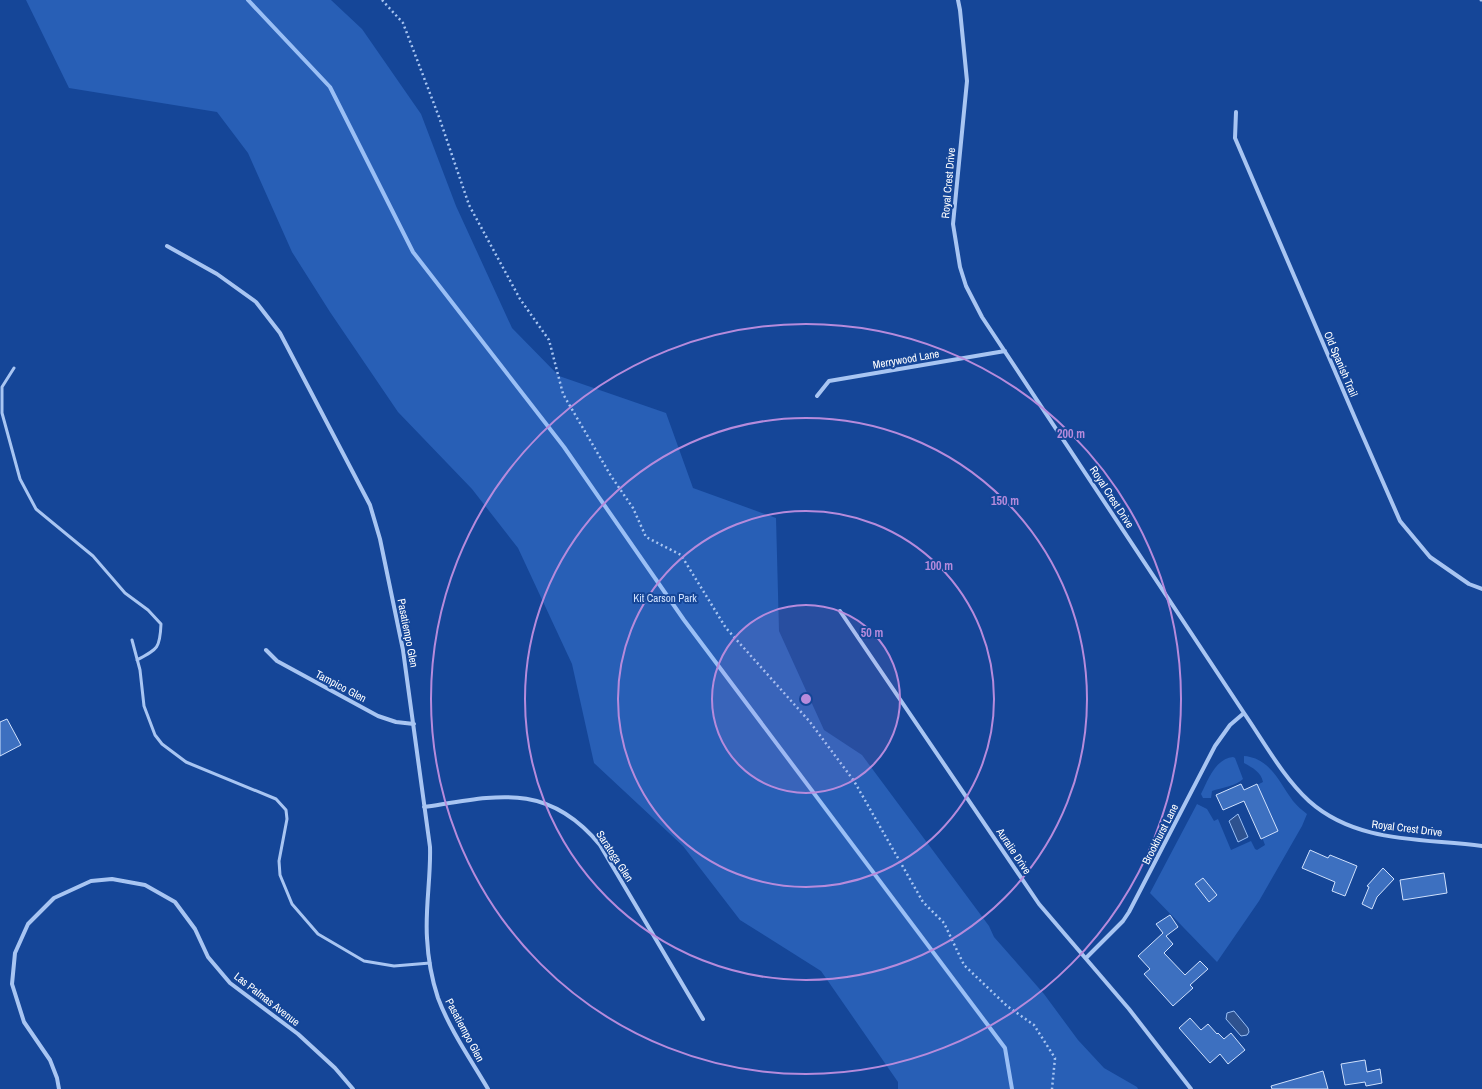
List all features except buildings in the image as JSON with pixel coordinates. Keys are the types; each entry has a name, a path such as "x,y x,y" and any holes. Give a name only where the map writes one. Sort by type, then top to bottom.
{"street":[{"name":"Royal Crest Drive","path":"958,0 967,81 953,224 960,267 966,286 982,317 1244,713 1282,769 1309,801 1337,820 1362,831 1396,838 1482,846"},
{"name":"Old Spanish Trail","path":"1236,112 1235,138 1400,521 1430,557 1469,584 1482,589"},
{"name":"Pasatiempo Glen","path":"167,246 217,274 256,302 280,333 370,505 382,546 404,650 414,724 430,847 431,871 427,938 430,963 438,997 450,1024 488,1089"},
{"name":"Merrywood Lane","path":"816,396 829,381 1005,351"},
{"name":"Auralie Drive","path":"840,611 1039,904 1129,1009 1191,1089"},
{"name":"Tampico Glen","path":"266,650 277,661 378,716 396,722 414,724"},
{"name":"Brookhurst Lane","path":"1086,958 1123,921 1129,912 1215,746 1227,730 1244,713"},
{"name":"Saratoga Glen","path":"424,807 494,797 513,797 546,804 559,810 587,830 600,845 703,1019"},
{"name":"Las Palmas Avenue","path":"59,1089 57,1078 50,1060 24,1022 12,984 15,953 28,924 54,898 91,881 112,879 146,885 175,902 195,929 208,957 230,983 298,1034 335,1068 353,1089"}],"lane":[{"path":"14,368 2,387 2,413 20,479 36,509 92,556 125,593 148,610 161,624 160,641 153,652 138,660"},
{"path":"132,640 140,670 144,706 156,735 162,744 186,762 276,799 286,810 287,819 279,861 280,875 292,904 318,934 364,961 394,966 430,963"}],"path":[{"path":"382,0 403,23 439,117 469,205 520,300 549,340 563,394 611,476 633,508 646,537 682,555 726,628 810,722 854,781 923,902 944,923 964,965 1007,1006 1034,1025 1055,1058 1052,1089"}],"green space":[{"name":"Kit Carson Park","path":"26,0 331,0 362,29 421,114 456,206 512,328 559,376 666,413 693,488 776,518 779,631 824,730 862,755 989,926 994,937 1044,994 1078,1040 1104,1068 1138,1089 898,1089 898,1082 821,971 740,920 683,846 594,763 572,664 518,548 472,489 398,412 330,312 292,252 248,153 217,112 69,88"},
{"path":"1244,756 1261,761 1267,766 1273,772 1293,801 1307,814 1302,826 1259,901 1217,962 1150,893 1197,804 1207,809 1214,821 1218,819 1231,850 1251,841 1257,850 1265,845 1262,837 1257,785 1263,782 1258,773 1244,763"},
{"path":"1233,757 1235,758 1243,779 1233,785 1212,791 1211,798 1203,798 1201,794 1213,771 1221,762"}],"shaded area":[{"path":"1238,814 1248,837 1238,842 1229,821"},
{"path":"1234,1011 1248,1028 1249,1032 1247,1035 1241,1036 1226,1019 1227,1013"}],"waterway":[{"path":"248,0 330,87 413,252 564,447 684,620 1005,1048 1012,1089"}]}
